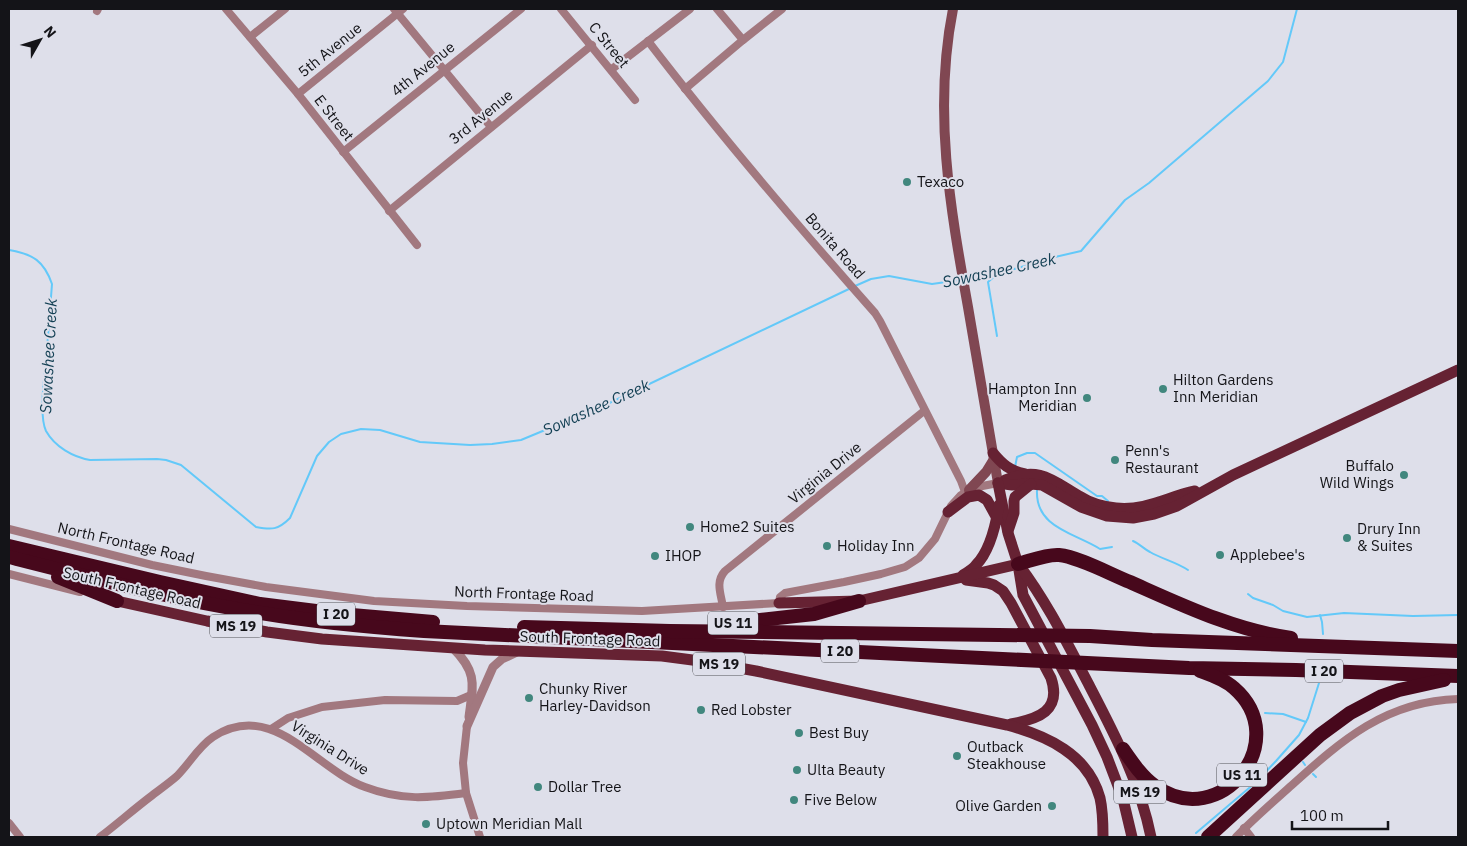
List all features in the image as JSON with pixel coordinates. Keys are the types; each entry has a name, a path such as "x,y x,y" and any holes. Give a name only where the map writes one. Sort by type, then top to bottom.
{"highway":[{"name":"I 20","path":"9,546 260,604 423,622 670,631 1090,636 1458,651"},
{"path":"1018,564 1049,556 1064,556 1094,566 1223,622 1281,636 1313,640 1326,646"},
{"name":"I 20","path":"13,558 150,592 211,604 271,615 376,628 1189,668 1458,676"},
{"name":"MS 19","path":"13,558 25,565 117,601"},
{"name":"US 11","path":"670,631 687,627 795,616 831,610 859,601"},
{"name":"US 11","path":"1123,749 1135,766 1154,786 1179,798 1211,796 1222,792 1240,777 1253,755 1255,744 1256,732 1249,707 1242,696 1219,678 1189,668"},
{"path":"1208,837 1320,735 1350,713 1399,690 1458,676"}],"main road":[{"path":"953,9 945,74 944,123 947,176 956,239 998,483 1010,478 1030,479"},
{"path":"993,456 1009,469 1047,487 1070,502 1091,511 1107,516 1124,518 1142,517 1166,511 1234,475 1458,370"},
{"path":"967,491 986,472 993,456"},
{"path":"1009,537 1015,497 1030,479"},
{"name":"US 11","path":"859,601 958,579 976,566 995,528 1000,498 998,483"},
{"path":"948,512 968,497 979,495 986,500 1009,537"},
{"path":"1000,498 1009,537"},
{"name":"US 11","path":"1009,537 1018,564 1037,588 1123,749"},
{"path":"958,579 1018,564 1023,595 1092,724 1107,757 1123,799 1132,837"},
{"path":"958,579 982,581 994,585 1002,591 1011,603 1051,678 1053,697 1046,710 1033,719 1007,724"},
{"name":"South Frontage Road","path":"117,601 267,632 357,642 519,651 644,655 700,661 1007,724 1050,740 1067,751 1082,765 1092,779 1100,798 1103,837"},
{"path":"779,603 859,601"},
{"name":"MS 19","path":"1123,749 1139,791 1151,837"}],"street":[{"name":"E Street","path":"226,9 298,94 417,245"},
{"path":"250,37 285,9"},
{"name":"4th Avenue","path":"343,152 521,9"},
{"name":"C Street","path":"561,9 612,69 635,100"},
{"path":"612,69 690,9"},
{"path":"717,9 742,40"},
{"path":"684,89 782,9"},
{"path":"398,10 491,127"},
{"name":"5th Avenue","path":"298,94 398,10"},
{"name":"Bonita Road","path":"648,41 684,89 880,321 967,491"},
{"name":"3rd Avenue","path":"389,211 592,45"},
{"name":"Virginia Drive","path":"723,607 719,585 720,578 725,571 924,410"},
{"path":"779,603 780,596 785,593 881,574 905,566 919,558 933,542 954,502 967,491 998,483"},
{"name":"North Frontage Road","path":"9,529 152,565 206,576 266,587 356,599 466,606 642,611 779,603"},
{"name":"South Frontage Road","path":"9,574 117,601"},
{"path":"454,648 463,659 473,678 463,763 466,793 480,837"},
{"path":"468,726 493,667 502,659 519,651"},
{"path":"271,729 288,718 322,707 386,700 458,701 471,695"},
{"path":"1236,837 1330,751 1362,728 1376,720 1405,709 1437,701 1458,699"},
{"name":"Virginia Drive","path":"100,837 177,776 200,748 214,737 236,727 261,726 271,729 290,739 342,775 364,787 387,794 408,798 466,793"},
{"path":"9,823 20,837"},
{"path":"1244,828 1251,837"}],"waterway":[{"name":"Sowashee Creek","path":"967,279 997,274 1081,251 1125,200 1149,183 1268,81 1283,62 1297,9"},
{"name":"Sowashee Creek","path":"9,250 31,256 41,264 52,284 42,407 46,431 54,442 71,454 90,460 157,459 181,465 256,527 266,529 278,527 290,518 317,456 329,442 341,434 361,429 380,430 420,442 470,445 521,440 603,406 851,288"},
{"path":"996,275 988,282 997,336"},
{"name":"Sowashee Creek","path":"855,286 871,279 889,276 932,284 960,280"},
{"path":"1015,467 1017,457 1027,453 1035,453 1097,496 1102,496 1108,501"},
{"path":"1037,490 1038,503 1042,513 1058,528 1100,549 1112,547"},
{"path":"1133,541 1148,551 1188,570"},
{"path":"1248,594 1283,611 1307,617 1344,613 1413,616 1458,615"},
{"path":"1320,615 1323,634"},
{"path":"1196,833 1255,783 1299,735 1308,718 1319,683"},
{"path":"1265,713 1283,714 1306,722"},
{"path":"1313,774 1316,777"}],"place":[{"name":"Texaco","path":"907,182"},
{"name":"Hilton Gardens Inn Meridian","path":"1163,389"},
{"name":"Hampton Inn Meridian","path":"1087,398"},
{"name":"Penn's Restaurant","path":"1115,460"},
{"name":"Buffalo Wild Wings","path":"1404,475"},
{"name":"Home2 Suites","path":"690,527"},
{"name":"Drury Inn & Suites","path":"1347,538"},
{"name":"Holiday Inn","path":"827,546"},
{"name":"Applebee's","path":"1220,555"},
{"name":"IHOP","path":"655,556"},
{"name":"Chunky River Harley-Davidson","path":"529,698"},
{"name":"Red Lobster","path":"701,710"},
{"name":"Best Buy","path":"799,733"},
{"name":"Outback Steakhouse","path":"957,756"},
{"name":"Ulta Beauty","path":"797,770"},
{"name":"Dollar Tree","path":"538,787"},
{"name":"Five Below","path":"794,800"},
{"name":"Olive Garden","path":"1052,806"},
{"name":"Uptown Meridian Mall","path":"426,824"}]}
